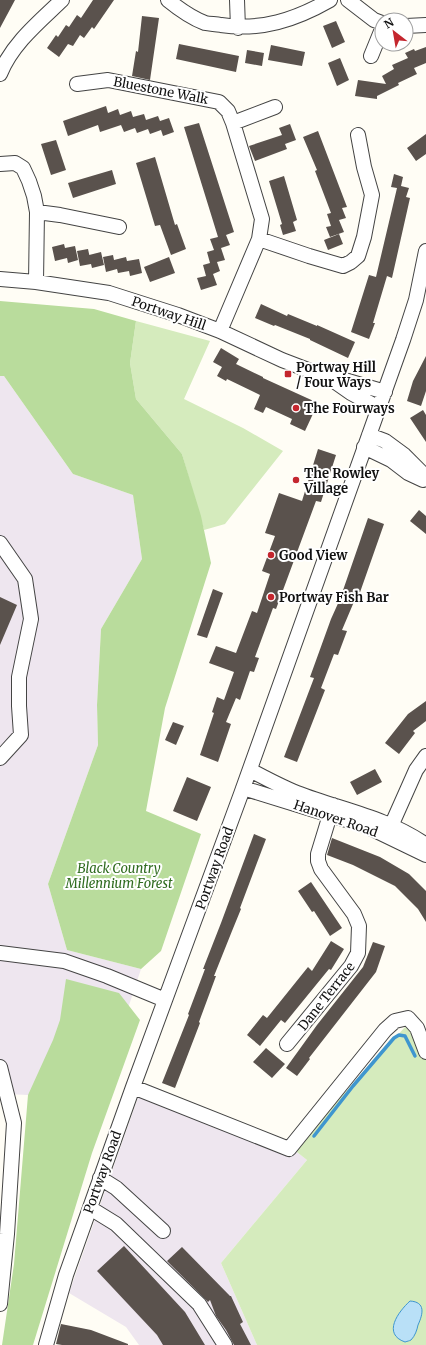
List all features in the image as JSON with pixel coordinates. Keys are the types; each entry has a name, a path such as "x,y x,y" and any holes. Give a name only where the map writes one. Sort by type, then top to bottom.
{"street":[{"path":"0,74 13,50 62,0"},
{"path":"168,0 182,11 206,23 238,28 264,26 287,20 310,12 330,0"},
{"path":"237,0 238,28"},
{"path":"348,0 374,20"},
{"path":"414,26 426,25"},
{"path":"371,56 374,49"},
{"name":"Bluestone Walk","path":"77,84 108,80 219,102 228,111 262,219 259,239 220,331"},
{"path":"233,123 275,106"},
{"path":"259,239 343,266 358,256 364,237 372,195 364,167 358,135"},
{"path":"0,164 15,163 23,168 30,181 38,212 36,282"},
{"path":"38,212 119,227"},
{"name":"Portway Road","path":"46,1345 66,1275 100,1178 250,770 366,441 421,301 426,251"},
{"name":"Portway Hill","path":"0,279 36,282 109,293 178,315 220,331 282,360 329,378 351,393 379,408"},
{"name":"Portway Hill","path":"329,378 348,380 385,392"},
{"path":"366,441 385,441 404,455 426,477"},
{"path":"366,441 408,473 426,482"},
{"path":"0,543 25,580 31,619 19,677 21,735 0,758"},
{"path":"390,830 416,770 426,756"},
{"name":"Hanover Road","path":"250,770 366,826 413,836 426,845"},
{"name":"Hanover Road","path":"243,788 332,810"},
{"name":"Dane Terrace","path":"287,1044 351,966 358,953 359,926 354,914 321,869 318,861 318,854 332,810"},
{"name":"Hanover Road","path":"390,830 426,856"},
{"path":"0,954 64,960 165,1000"},
{"path":"133,1088 289,1149 385,1030 395,1020 408,1018 417,1028 426,1052"},
{"path":"0,1067 14,1123 7,1234 0,1304"},
{"path":"100,1178 116,1188 163,1231"},
{"path":"90,1208 116,1224 199,1304 225,1345"}],"shaded area":[{"path":"0,376 4,376 73,474 133,495 142,559 101,629 97,705 98,745 48,884 67,950 141,969 97,1102 5,1094 0,1082"},
{"path":"141,1089 293,1149 307,1160 221,1263 257,1345 139,1345 126,1327 69,1293"}],"green space":[{"name":"Black Country Millennium Forest","path":"0,301 94,309 136,321 130,363 136,399 182,454 201,516 211,563 165,708 146,811 201,834 161,951 141,969 67,950 48,884 98,745 97,705 101,629 142,559 133,495 73,474 4,376 0,376"},
{"path":"136,321 210,341 184,399 243,428 283,451 225,524 204,530 182,454 136,399 130,363"},
{"path":"66,979 119,993 140,1020 92,1153 33,1345 2,1345 14,1264 28,1095 53,1040 60,1020"},
{"path":"405,1027 417,1035 426,1060 426,1345 257,1345 221,1263 307,1160 293,1149"}],"water":[{"path":"410,1301 421,1306 422,1313 414,1337 405,1342 394,1334 393,1328 397,1317"}],"building":[{"path":"0,0 15,0 0,28"},
{"path":"93,0 114,0 94,29 92,27 84,38 80,35 73,46 68,44 59,57 47,48 56,35 58,37 66,25 69,27 77,15 81,18"},
{"path":"142,16 159,18 150,80 132,76 136,51 138,52"},
{"path":"336,21 345,42 332,48 323,26"},
{"path":"179,44 239,56 236,72 176,59"},
{"path":"271,45 305,52 302,66 268,60"},
{"path":"426,47 426,63 414,68 417,74 398,83 399,85 377,96 377,99 355,96 358,80 386,84 382,76 394,69 392,65 408,58 405,53 414,52 414,49 415,51"},
{"path":"247,50 264,53 262,66 245,63"},
{"path":"340,58 349,80 337,86 328,63"},
{"path":"106,106 108,113 118,109 120,115 131,111 133,117 144,114 146,120 158,116 160,121 169,118 174,132 163,136 161,130 150,134 148,129 137,133 135,128 124,132 121,125 100,132 98,125 68,136 63,121"},
{"path":"199,123 234,232 226,235 230,245 221,248 225,260 217,262 220,271 213,274 217,285 201,290 197,278 206,276 203,265 210,263 207,252 214,250 210,239 218,237 184,127"},
{"path":"290,124 296,140 285,144 287,149 255,161 249,146 282,135 279,128"},
{"path":"318,131 347,207 342,208 346,218 339,220 344,232 330,237 326,227 331,226 327,214 331,213 315,171 317,170 303,137"},
{"path":"426,134 426,154 416,161 407,148"},
{"path":"56,140 66,170 51,175 41,144"},
{"path":"155,157 175,225 177,224 186,249 171,255 160,225 155,226 136,163"},
{"path":"112,170 116,184 73,198 68,183"},
{"path":"394,174 403,177 401,186 409,188 406,197 410,198 392,278 387,276 373,323 375,323 369,339 351,332 369,275 376,277 397,188 391,187"},
{"path":"284,176 297,220 293,222 296,231 283,235 280,225 282,224 269,181"},
{"path":"339,234 343,244 328,250 324,240"},
{"path":"64,244 65,248 75,246 78,260 68,263 67,258 55,261 52,247"},
{"path":"88,249 89,255 101,252 104,265 92,268 91,264 80,266 77,251"},
{"path":"113,255 114,260 126,257 127,261 139,259 142,273 130,276 129,271 118,273 117,269 106,272 103,257"},
{"path":"169,257 175,273 150,282 144,267"},
{"path":"261,304 287,316 288,314 317,325 355,342 348,358 310,339 255,318"},
{"path":"221,348 239,359 236,364 318,403 305,431 290,424 292,419 266,407 263,413 254,409 260,395 227,379 226,381 217,376 222,367 213,362"},
{"path":"426,356 426,391 421,406 407,401 413,381"},
{"path":"423,410 426,415 426,442 410,418"},
{"path":"318,449 336,455 321,502 316,501 276,609 273,608 255,657 259,658 254,672 250,671 240,700 236,698 226,722 231,724 218,762 200,755 214,713 212,712 217,697 224,700 234,672 209,663 216,646 236,653 252,611 257,613 270,574 262,571 275,536 265,533 279,493 302,501"},
{"path":"419,510 426,516 426,534 410,521"},
{"path":"368,518 384,524 358,598 356,597 342,630 347,631 338,655 334,654 321,688 325,690 297,762 284,757 314,678 310,677 331,619 340,599"},
{"path":"213,589 223,593 207,638 197,635"},
{"path":"0,597 17,605 0,645"},
{"path":"426,701 426,721 413,731 415,733 399,754 385,743 408,714"},
{"path":"173,722 184,726 176,745 165,740"},
{"path":"375,769 382,782 357,795 350,782"},
{"path":"187,777 211,787 197,821 173,811"},
{"path":"254,834 266,839 240,908 241,909 214,976 216,976 199,1022 200,1023 175,1088 162,1083 189,1015 188,1014 205,969 203,969"},
{"path":"332,838 380,857 409,874 426,891 426,922 418,909 395,886 353,865 327,855"},
{"path":"311,882 342,928 330,936 314,911 312,912 298,891"},
{"path":"331,941 344,949 331,970 329,969 285,1023 281,1020 260,1046 247,1035 263,1015 267,1018 308,967 312,971"},
{"path":"373,942 385,946 376,972 309,1058 310,1059 297,1076 286,1068 317,1025 363,967"},
{"path":"266,1048 285,1064 272,1078 253,1062"},
{"path":"124,1246 185,1312 205,1345 163,1345 157,1335 97,1271"},
{"path":"182,1247 231,1296 243,1322 240,1324 251,1345 234,1345 216,1316 210,1300 208,1302 167,1261"},
{"path":"61,1324 91,1330 128,1345 56,1344"}],"waterway":[{"path":"314,1136 353,1086 394,1038 399,1035 405,1036 415,1056"}],"place":[{"name":"Portway Hill / Four Ways","path":"288,374"},
{"name":"The Fourways","path":"296,408"},
{"name":"The Rowley Village","path":"296,480"},
{"name":"Good View","path":"271,555"},
{"name":"Portway Fish Bar","path":"271,597"}]}
